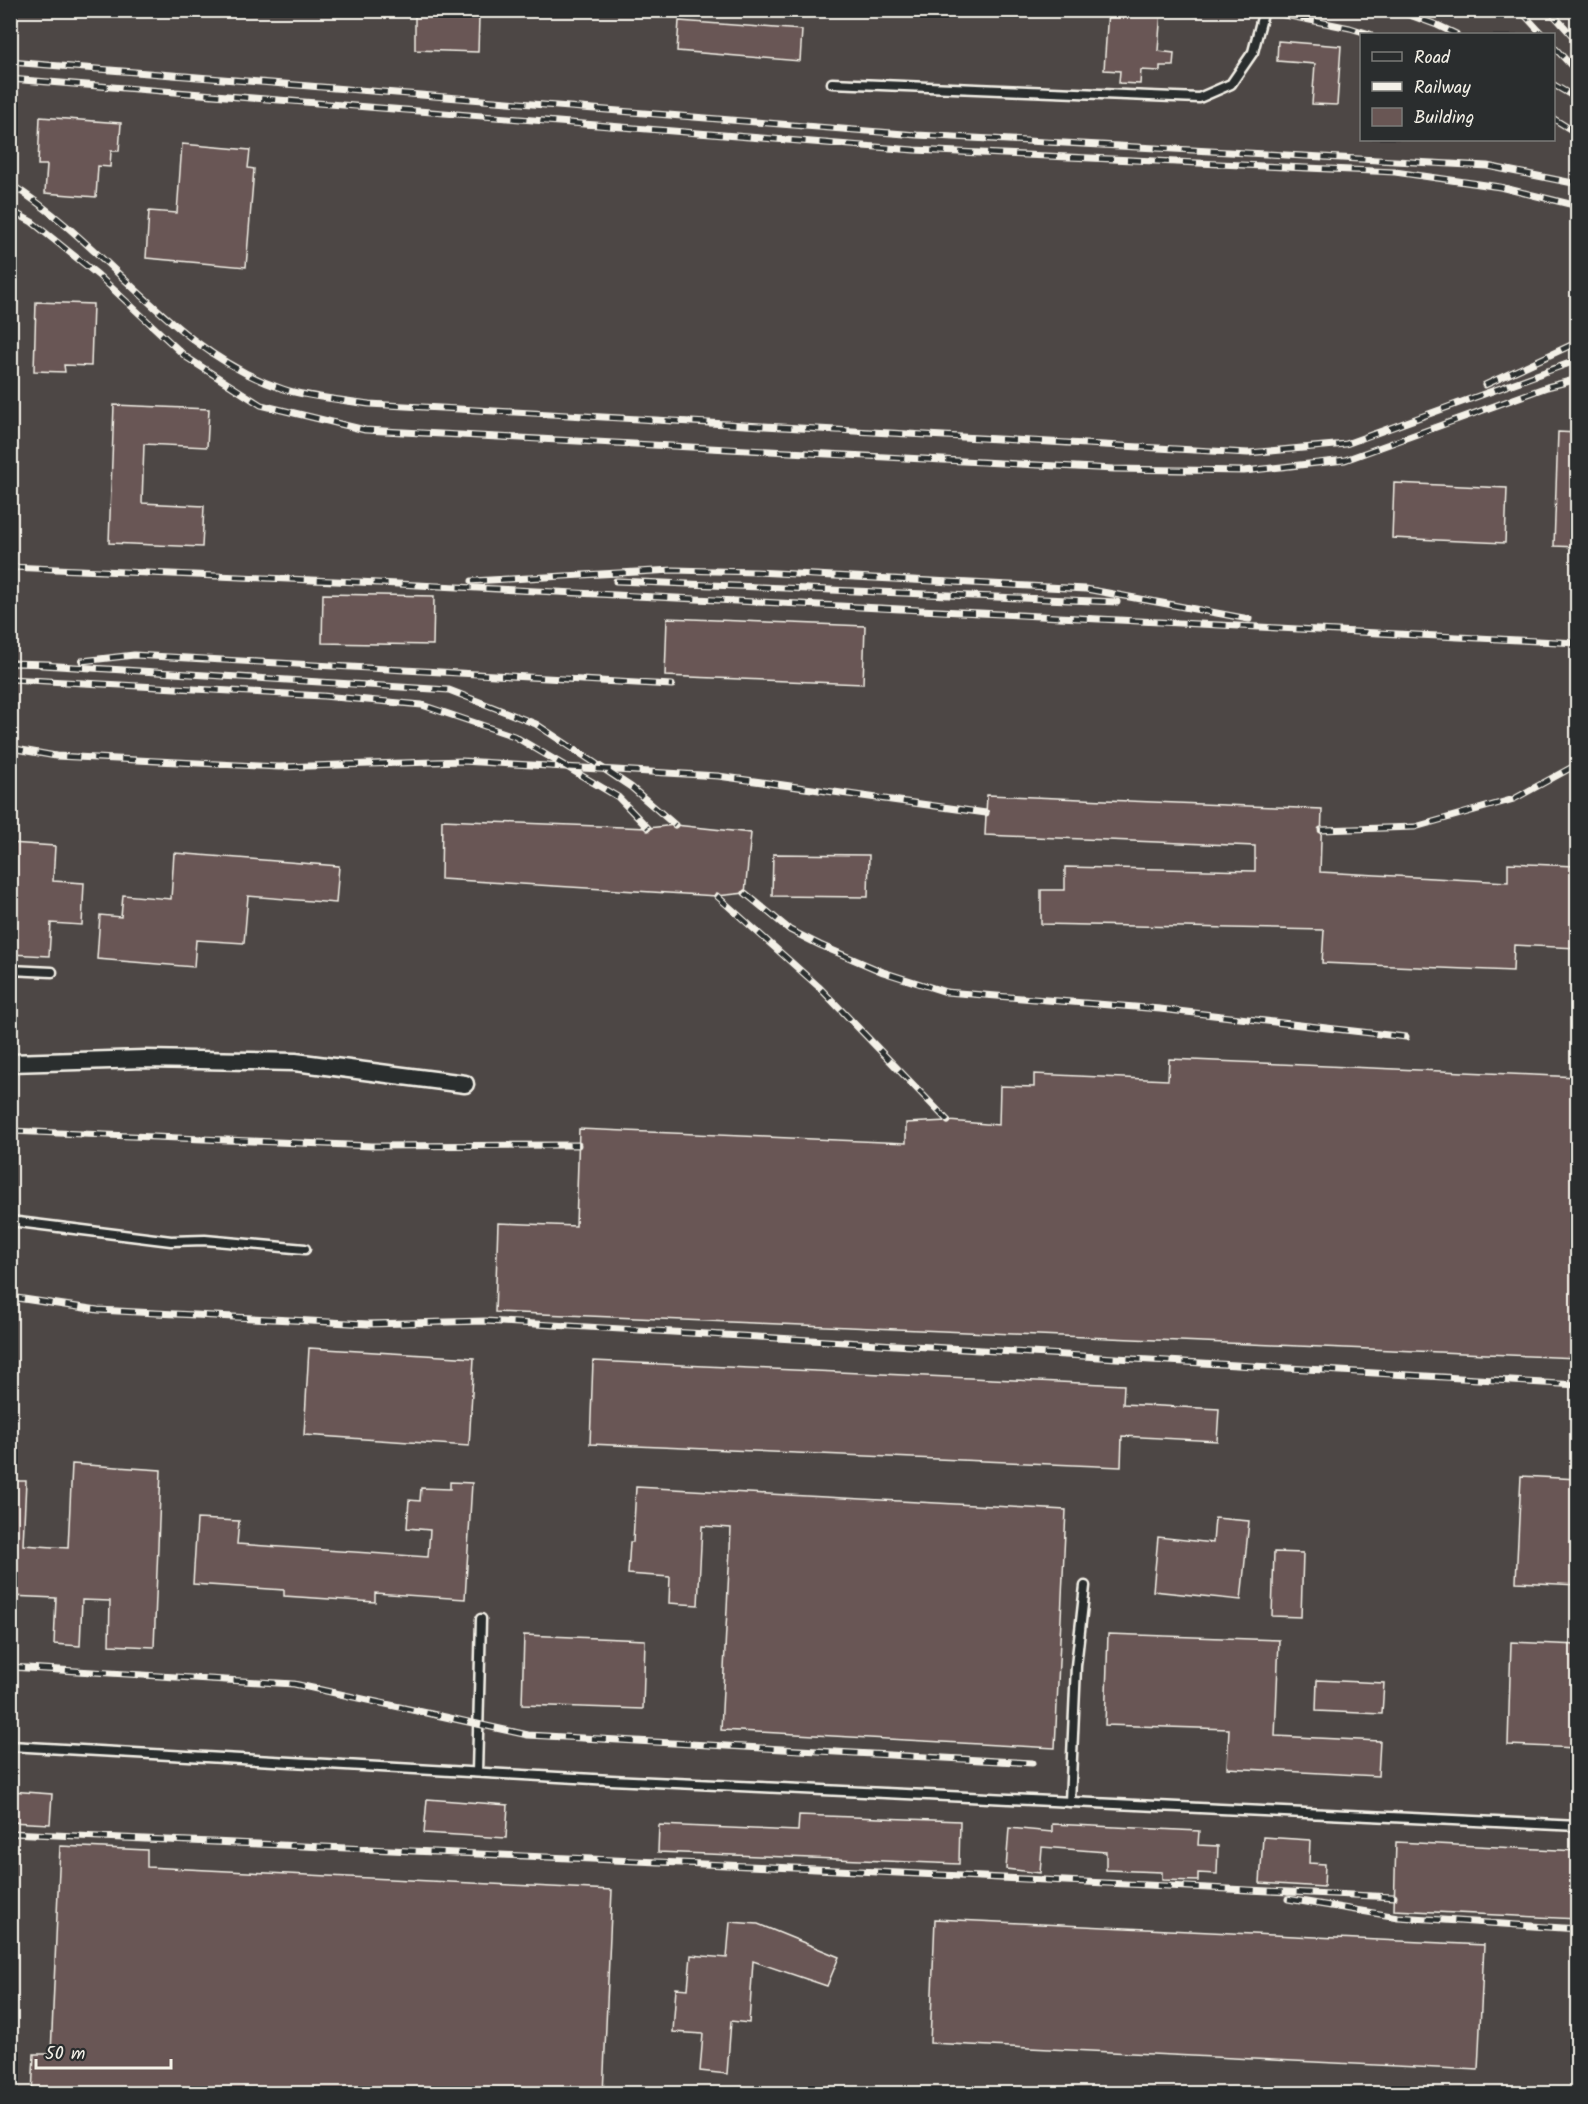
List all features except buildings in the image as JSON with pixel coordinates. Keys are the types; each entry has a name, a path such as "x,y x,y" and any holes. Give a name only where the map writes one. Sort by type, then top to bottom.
{"street":[{"path":"10,1063 145,1059 295,1062 465,1084"}],"lane":[{"path":"832,83 1199,98 1231,84 1253,52 1264,10"},
{"path":"10,970 52,972"},
{"path":"10,1221 171,1241 205,1240 305,1249"},
{"path":"1070,1802 1076,1666 1085,1586"},
{"path":"477,1773 481,1619"},
{"path":"10,1746 477,1773 1578,1826"}],"shaded area":[{"path":"11,11 1577,11 1577,2093 11,2093"}],"railway":[{"path":"1260,10 1367,33"},
{"path":"1396,10 1454,33"},
{"path":"1520,10 1541,33"},
{"path":"1549,10 1578,42"},
{"path":"1555,48 1578,73"},
{"path":"10,62 917,135 1487,166 1578,184"},
{"path":"10,79 914,150 1395,172 1500,187 1578,206"},
{"path":"1555,86 1578,99"},
{"path":"1555,120 1578,134"},
{"path":"10,184 78,236 173,324 207,350 243,372 283,389 369,404 1248,453 1346,444 1578,360"},
{"path":"10,210 32,222 98,275 186,357 261,405 365,430 1114,469 1244,471 1345,460 1547,387 1578,379"},
{"path":"1485,385 1578,342"},
{"path":"10,567 358,582 1578,643"},
{"path":"472,581 673,570 756,572 1086,589 1249,619"},
{"path":"616,581 1117,602"},
{"path":"82,661 134,655 672,685"},
{"path":"10,663 49,664"},
{"path":"42,665 449,690 536,724 631,787 675,825"},
{"path":"10,679 323,696 422,705 514,736 618,797 648,828"},
{"path":"10,748 56,756 279,767 462,761 718,776 986,813"},
{"path":"1321,830 1415,827 1514,799 1578,764"},
{"path":"745,893 790,930 820,945 883,972 946,992 1160,1009 1406,1037"},
{"path":"717,896 819,987 948,1121"},
{"path":"10,1131 372,1146 578,1145"},
{"path":"10,1297 98,1310 368,1324 485,1321 1578,1385"},
{"path":"10,1667 294,1684 528,1735 1032,1763"},
{"path":"10,1833 1394,1897"},
{"path":"1288,1899 1398,1917 1578,1929"}]}
